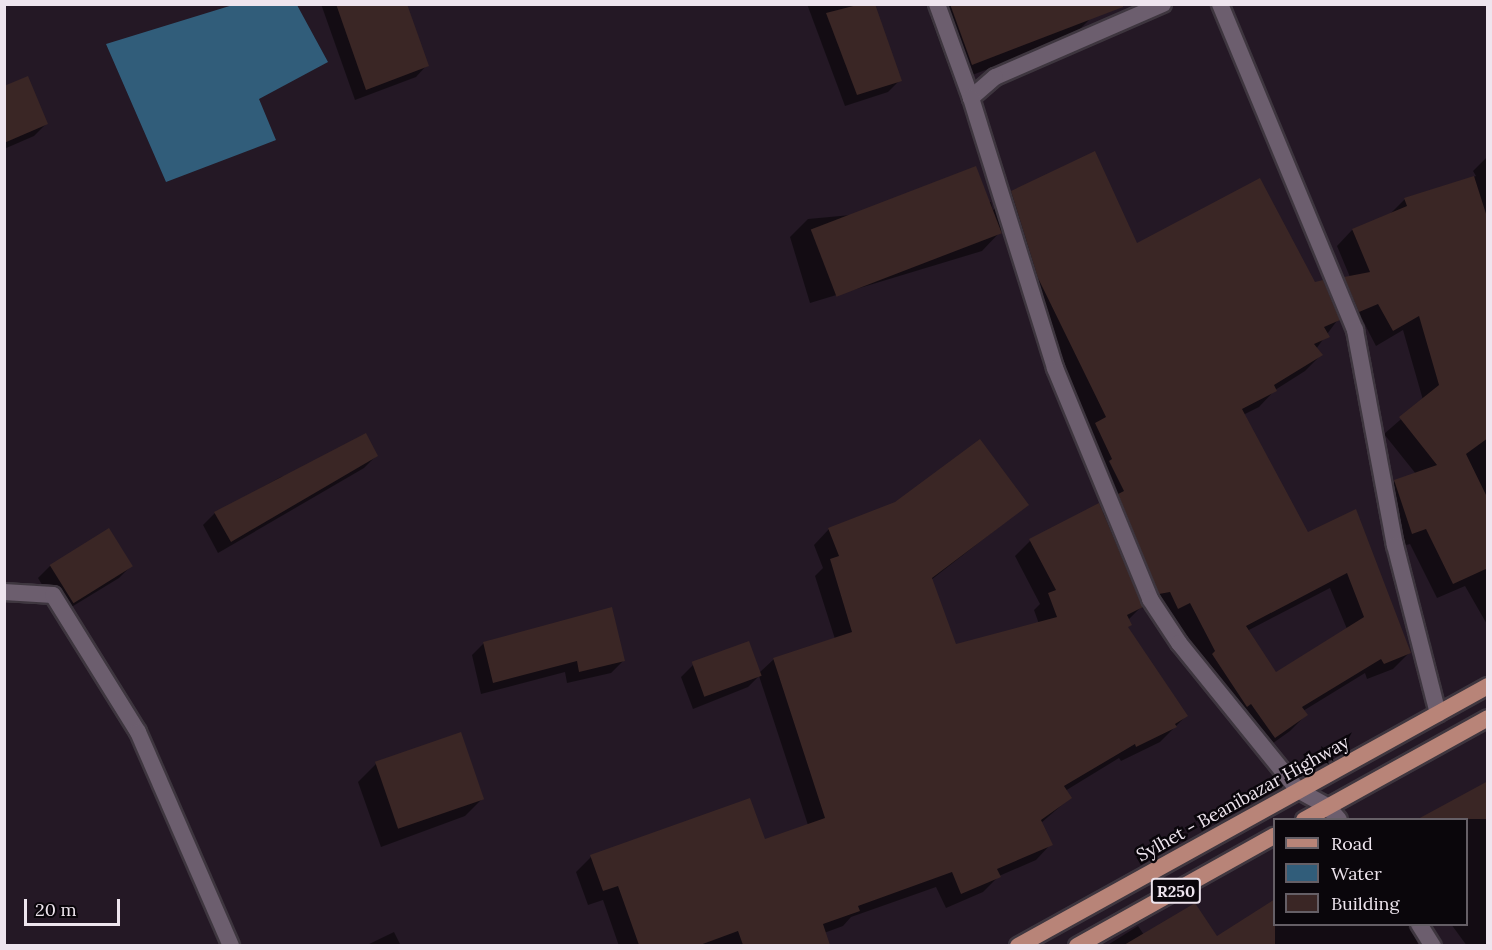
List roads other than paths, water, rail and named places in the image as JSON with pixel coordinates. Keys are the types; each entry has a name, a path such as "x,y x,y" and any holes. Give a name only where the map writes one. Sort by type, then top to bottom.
{"main road":[{"name":"Sylhet - Beanibazar Highway","path":"1018,945 1488,686"},
{"path":"1306,818 1488,718"},
{"name":"R250","path":"1077,945 1273,837"}],"street":[{"path":"937,4 971,98 1055,368 1150,599 1179,643 1298,790 1328,806 1338,818"},
{"path":"971,98 995,77 1163,4"},
{"path":"1220,4 1355,330 1395,545 1438,714"},
{"path":"4,592 52,595 138,732 231,945"},
{"path":"1420,926 1433,945"}],"water":[{"path":"236,4 297,5 328,62 259,99 276,140 166,182 106,44"}]}
